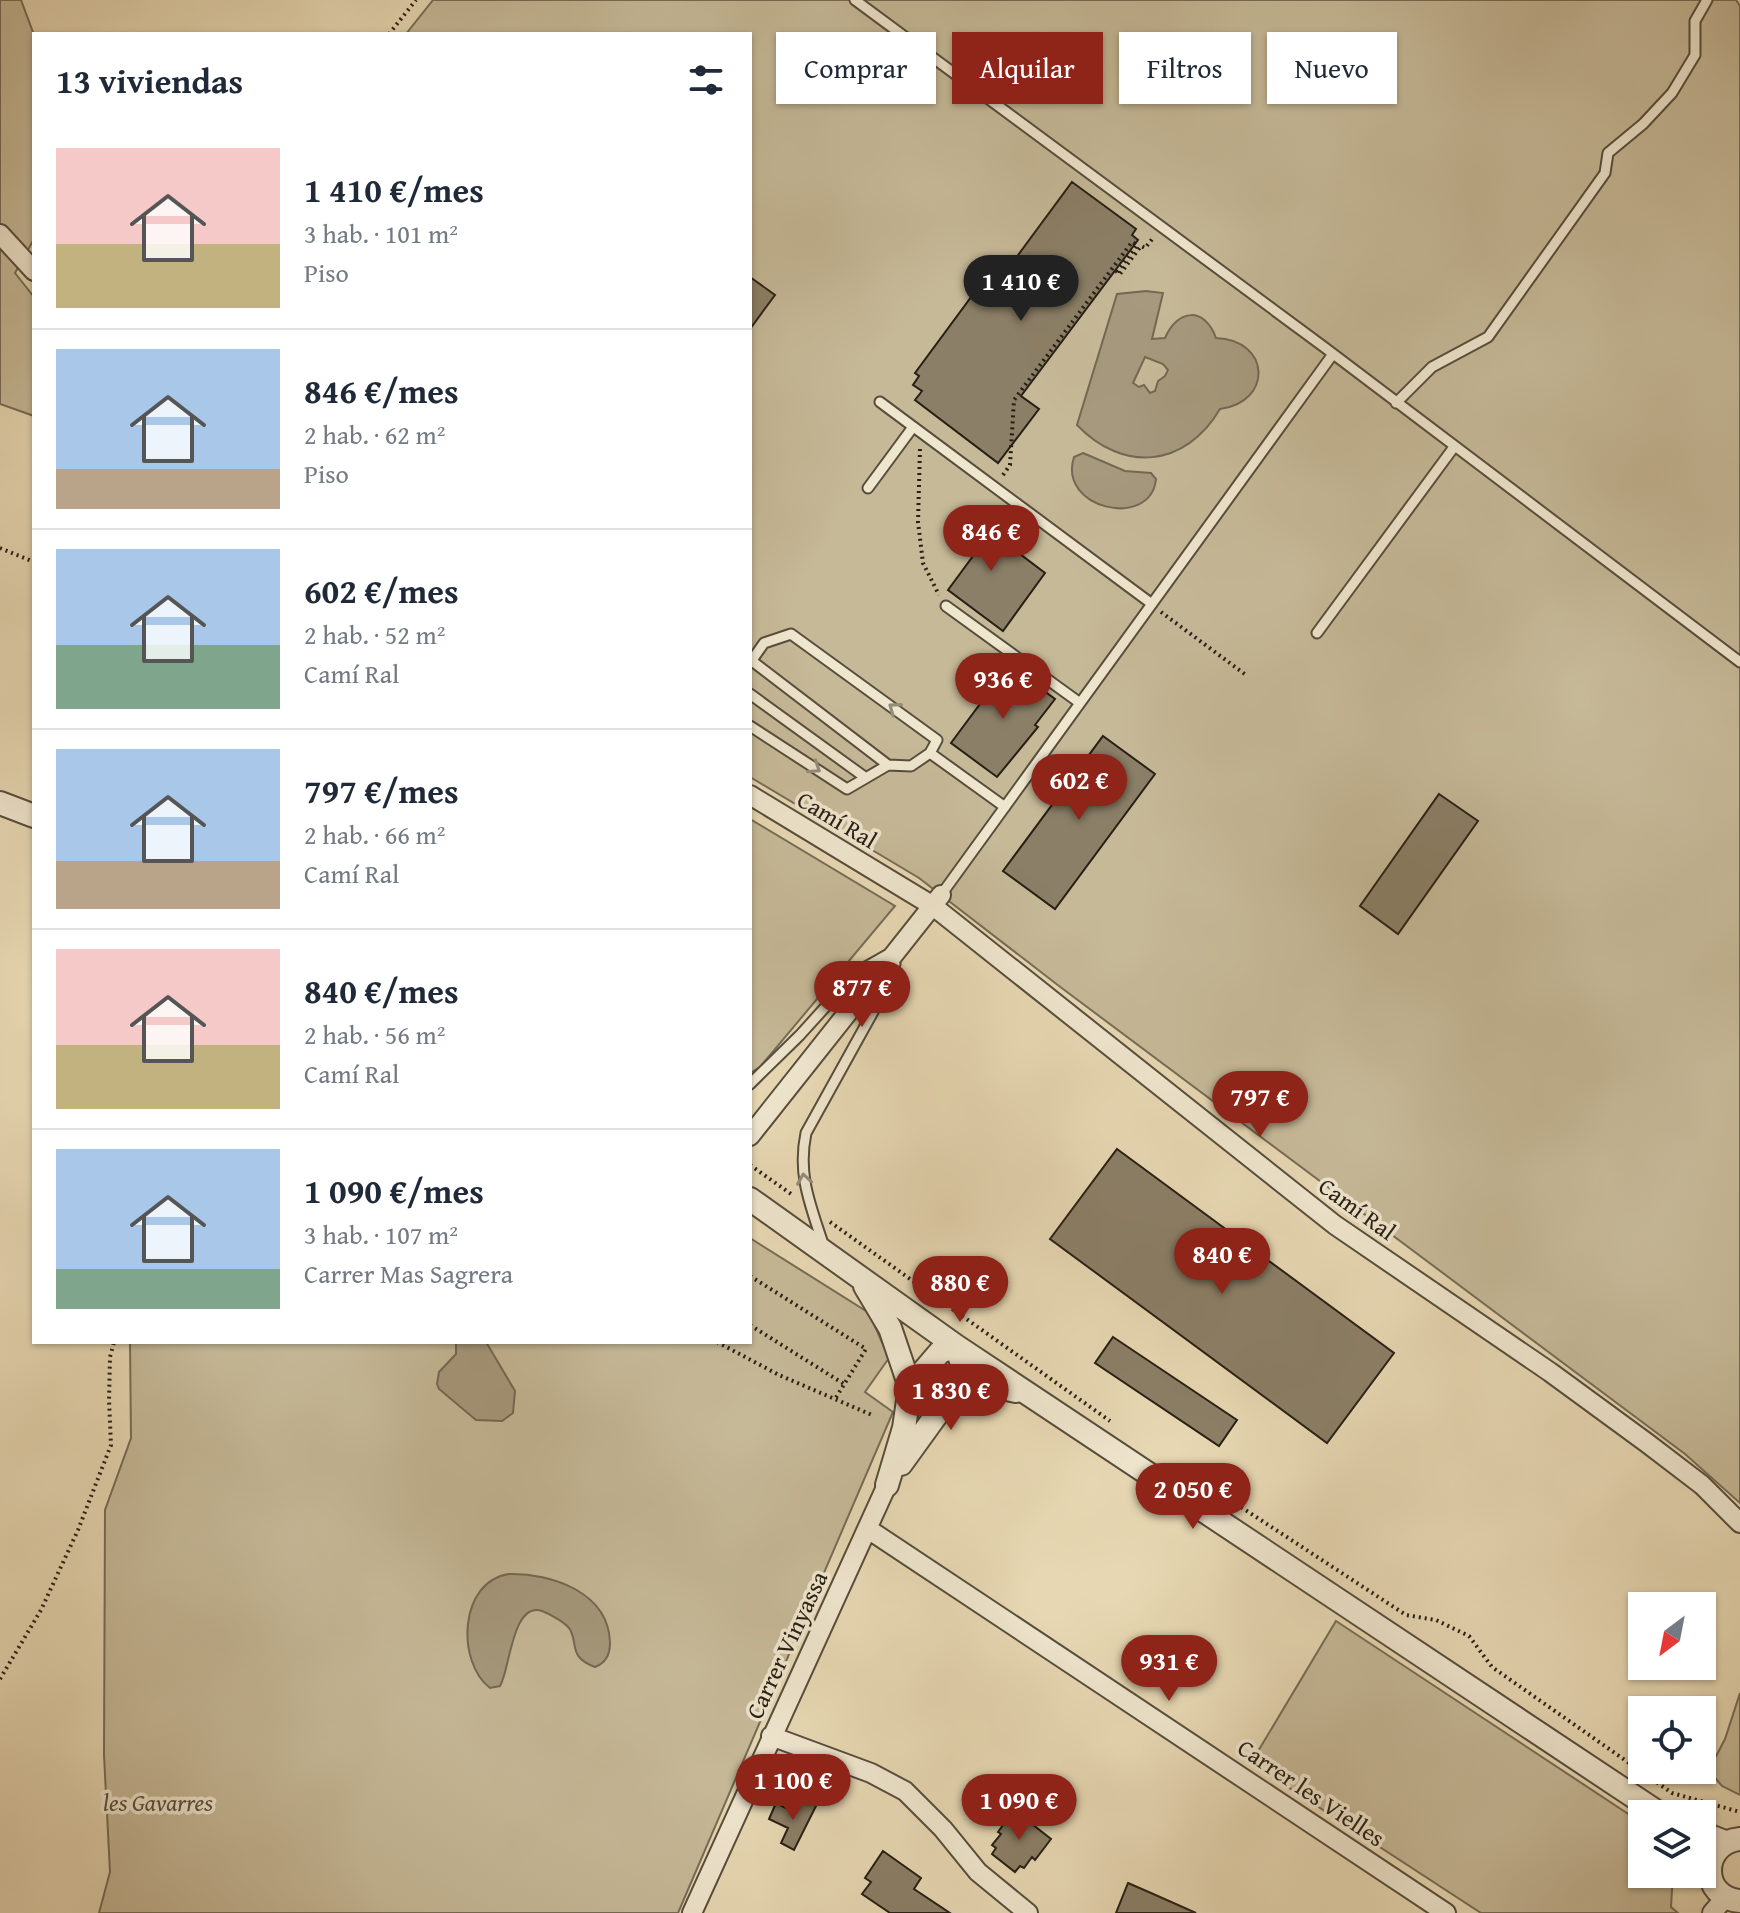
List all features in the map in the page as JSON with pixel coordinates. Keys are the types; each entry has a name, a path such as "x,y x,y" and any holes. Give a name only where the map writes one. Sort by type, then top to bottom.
{"street":[{"path":"0,234 32,269"},
{"name":"Camí Ral","path":"752,796 937,900 1335,1225 1647,1443 1702,1485 1740,1523"},
{"path":"0,803 32,815"},
{"path":"752,1133 937,900"},
{"path":"753,1202 956,1346 1639,1800"},
{"path":"860,1279 890,1328 910,1387 904,1428 887,1485"},
{"path":"910,1387 940,1352 956,1346"},
{"path":"887,1485 953,1392 962,1364 956,1346"},
{"path":"953,1392 988,1385 1025,1392"},
{"name":"Carrer Vinyassa","path":"692,1913 887,1485"},
{"name":"Carrer les Vielles","path":"868,1529 1446,1913"},
{"path":"771,1736 871,1773 905,1791 943,1829 978,1872 1028,1913"},
{"path":"1716,1851 1733,1840"}],"lane":[{"path":"855,0 1333,354 1740,662"},
{"path":"1396,403 1432,367 1488,337 1605,173 1608,153 1643,124 1672,93 1695,55 1695,21 1707,0"},
{"path":"937,900 1333,354"},
{"path":"880,402 1152,604"},
{"path":"868,488 913,427"},
{"path":"1317,633 1454,447"},
{"path":"946,606 1080,703"},
{"path":"752,661 764,643 791,634 937,740 930,753 911,766 888,765 847,789 752,727"},
{"path":"752,663 888,765"},
{"path":"752,695 866,778"},
{"path":"930,753 1005,807"},
{"path":"752,1082 857,972 901,947"},
{"path":"826,1254 802,1171 806,1133 884,992 901,947"}],"path":[{"path":"391,32 416,0"},
{"path":"1010,465 1014,400 1132,242 1137,245 1117,272 1120,274 1141,246 1145,248"},
{"path":"922,434 918,457 918,522 923,563 946,606"},
{"path":"0,548 32,561"},
{"path":"1152,604 1246,675"},
{"path":"752,1166 1118,1427"},
{"path":"752,1277 866,1349 835,1399"},
{"path":"752,1326 844,1384"},
{"path":"0,1679 41,1610 78,1530 111,1445 110,1357 113,1344"},
{"path":"721,1344 767,1370 872,1415"},
{"path":"1210,1487 1406,1615 1436,1620 1469,1636 1492,1667 1672,1793 1740,1812"}],"green space":[{"path":"0,0 21,0 33,32 32,243 15,273 32,294 32,415 0,404"},
{"path":"433,0 1736,0 1740,6 1740,1503 1685,1454 919,878 752,778 752,32 408,32"},
{"path":"752,820 895,906 760,1067 752,1072"},
{"name":"les Gavarres","path":"752,1239 869,1313 889,1358 865,1392 893,1412 678,1913 99,1913 110,1872 104,1755 105,1510 131,1438 130,1344 752,1344"},
{"path":"1336,1621 1628,1814 1628,1888 1672,1888 1671,1907 1678,1913 1481,1913 1251,1763"},
{"path":"1740,1693 1740,1795 1722,1786 1716,1779 1716,1756"}],"shaded area":[{"path":"1163,293 1152,339 1165,338 1170,328 1184,317 1198,316 1211,328 1216,338 1234,341 1255,359 1257,384 1249,395 1237,404 1220,409 1206,429 1172,453 1133,457 1095,441 1077,425 1117,294","holes":["1145,357 1163,364 1168,370 1158,381 1155,391 1150,393 1144,385 1139,387 1133,383"]},
{"path":"1083,453 1125,471 1151,473 1156,479 1150,495 1139,504 1123,508 1107,507 1091,500 1079,490 1072,475 1074,457"},
{"path":"456,1344 487,1344 515,1391 513,1413 502,1421 476,1420 439,1389 439,1372 456,1354"},
{"path":"509,1574 559,1582 589,1598 607,1625 610,1647 605,1661 595,1667 586,1663 577,1654 567,1626 545,1612 532,1611 524,1616 518,1626 500,1686 490,1688 479,1676 472,1660 468,1624 480,1591 492,1580"}],"building":[{"path":"1072,182 1136,229 1132,235 1138,240 1021,396 1039,409 998,463 915,400 922,391 913,385 919,376 915,373 997,262 1007,270"},
{"path":"752,278 775,295 752,326"},
{"path":"965,512 1045,573 1003,631 948,590 973,556 952,549 946,537"},
{"path":"1009,665 1055,699 1035,725 1038,727 997,777 951,743"},
{"path":"1103,736 1155,774 1055,909 1003,871"},
{"path":"1439,794 1478,821 1398,934 1360,906"},
{"path":"1117,1149 1394,1353 1327,1443 1050,1239"},
{"path":"1113,1337 1237,1420 1219,1446 1095,1363"},
{"path":"802,1800 816,1806 794,1850 781,1843 788,1828 769,1819 776,1803 795,1813"},
{"path":"1014,1810 1051,1839 1035,1860 1032,1857 1024,1868 1020,1866 1015,1872 992,1854 996,1848 992,1845 1001,1834 998,1832"},
{"path":"883,1851 921,1878 914,1889 950,1913 890,1913 862,1894 871,1882 865,1878"},
{"path":"1128,1883 1151,1893 1196,1913 1116,1913"}]}
